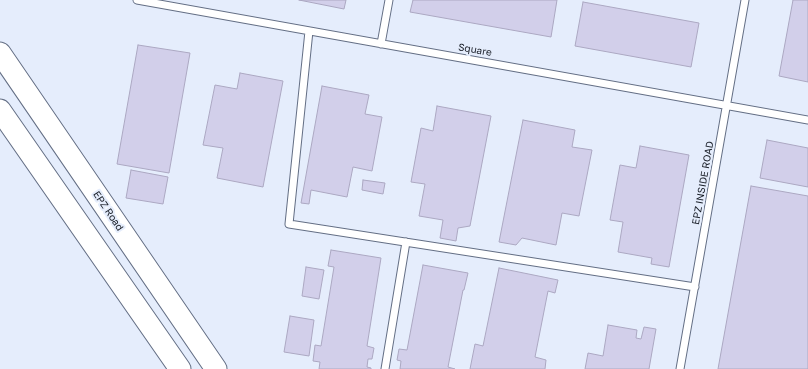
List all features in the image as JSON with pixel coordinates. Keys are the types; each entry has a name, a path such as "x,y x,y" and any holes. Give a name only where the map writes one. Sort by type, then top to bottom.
{"main road":[{"name":"EPZ Road","path":"0,53 216,369"},
{"path":"0,110 180,369"}],"lane":[{"name":"Square","path":"138,0 808,120"},
{"path":"381,44 389,0"},
{"name":"EPZ INSIDE ROAD","path":"680,369 745,0"},
{"path":"309,31 289,224 695,287"},
{"path":"385,369 406,242"}],"building":[{"path":"299,0 346,0 344,9"},
{"path":"413,0 557,0 551,37 410,12"},
{"path":"793,0 808,0 808,82 779,76"},
{"path":"583,2 699,23 691,67 575,46"},
{"path":"138,45 190,53 169,173 117,164"},
{"path":"240,73 283,81 263,187 217,178 223,148 203,145 215,85 237,89"},
{"path":"322,86 369,95 365,114 382,117 372,171 353,167 347,197 311,190 309,204 301,203"},
{"path":"437,106 491,116 470,226 458,228 456,241 440,238 443,220 419,216 425,184 411,182 421,128 433,131"},
{"path":"523,120 575,130 572,147 592,150 579,216 562,213 556,245 522,238 516,245 499,242"},
{"path":"767,140 808,148 808,187 760,178"},
{"path":"640,146 689,155 669,267 651,264 652,258 618,252 623,222 610,220 620,165 636,168"},
{"path":"131,170 168,177 163,204 126,198"},
{"path":"363,180 385,183 383,194 362,190"},
{"path":"751,186 808,196 808,369 718,369"},
{"path":"331,250 381,258 367,346 374,348 372,359 368,359 367,367 371,369 319,369 320,362 313,361 315,345 321,346 334,267 328,266"},
{"path":"423,265 468,273 463,290 448,367 455,369 400,369 401,361 397,360 399,349 407,350"},
{"path":"306,267 324,270 319,299 302,296"},
{"path":"499,268 558,280 555,293 548,291 535,357 546,360 545,369 470,369 475,344 483,346"},
{"path":"290,316 314,320 309,356 284,352"},
{"path":"608,325 637,330 636,338 641,339 644,327 656,329 649,369 585,369 588,353 603,356"}]}
